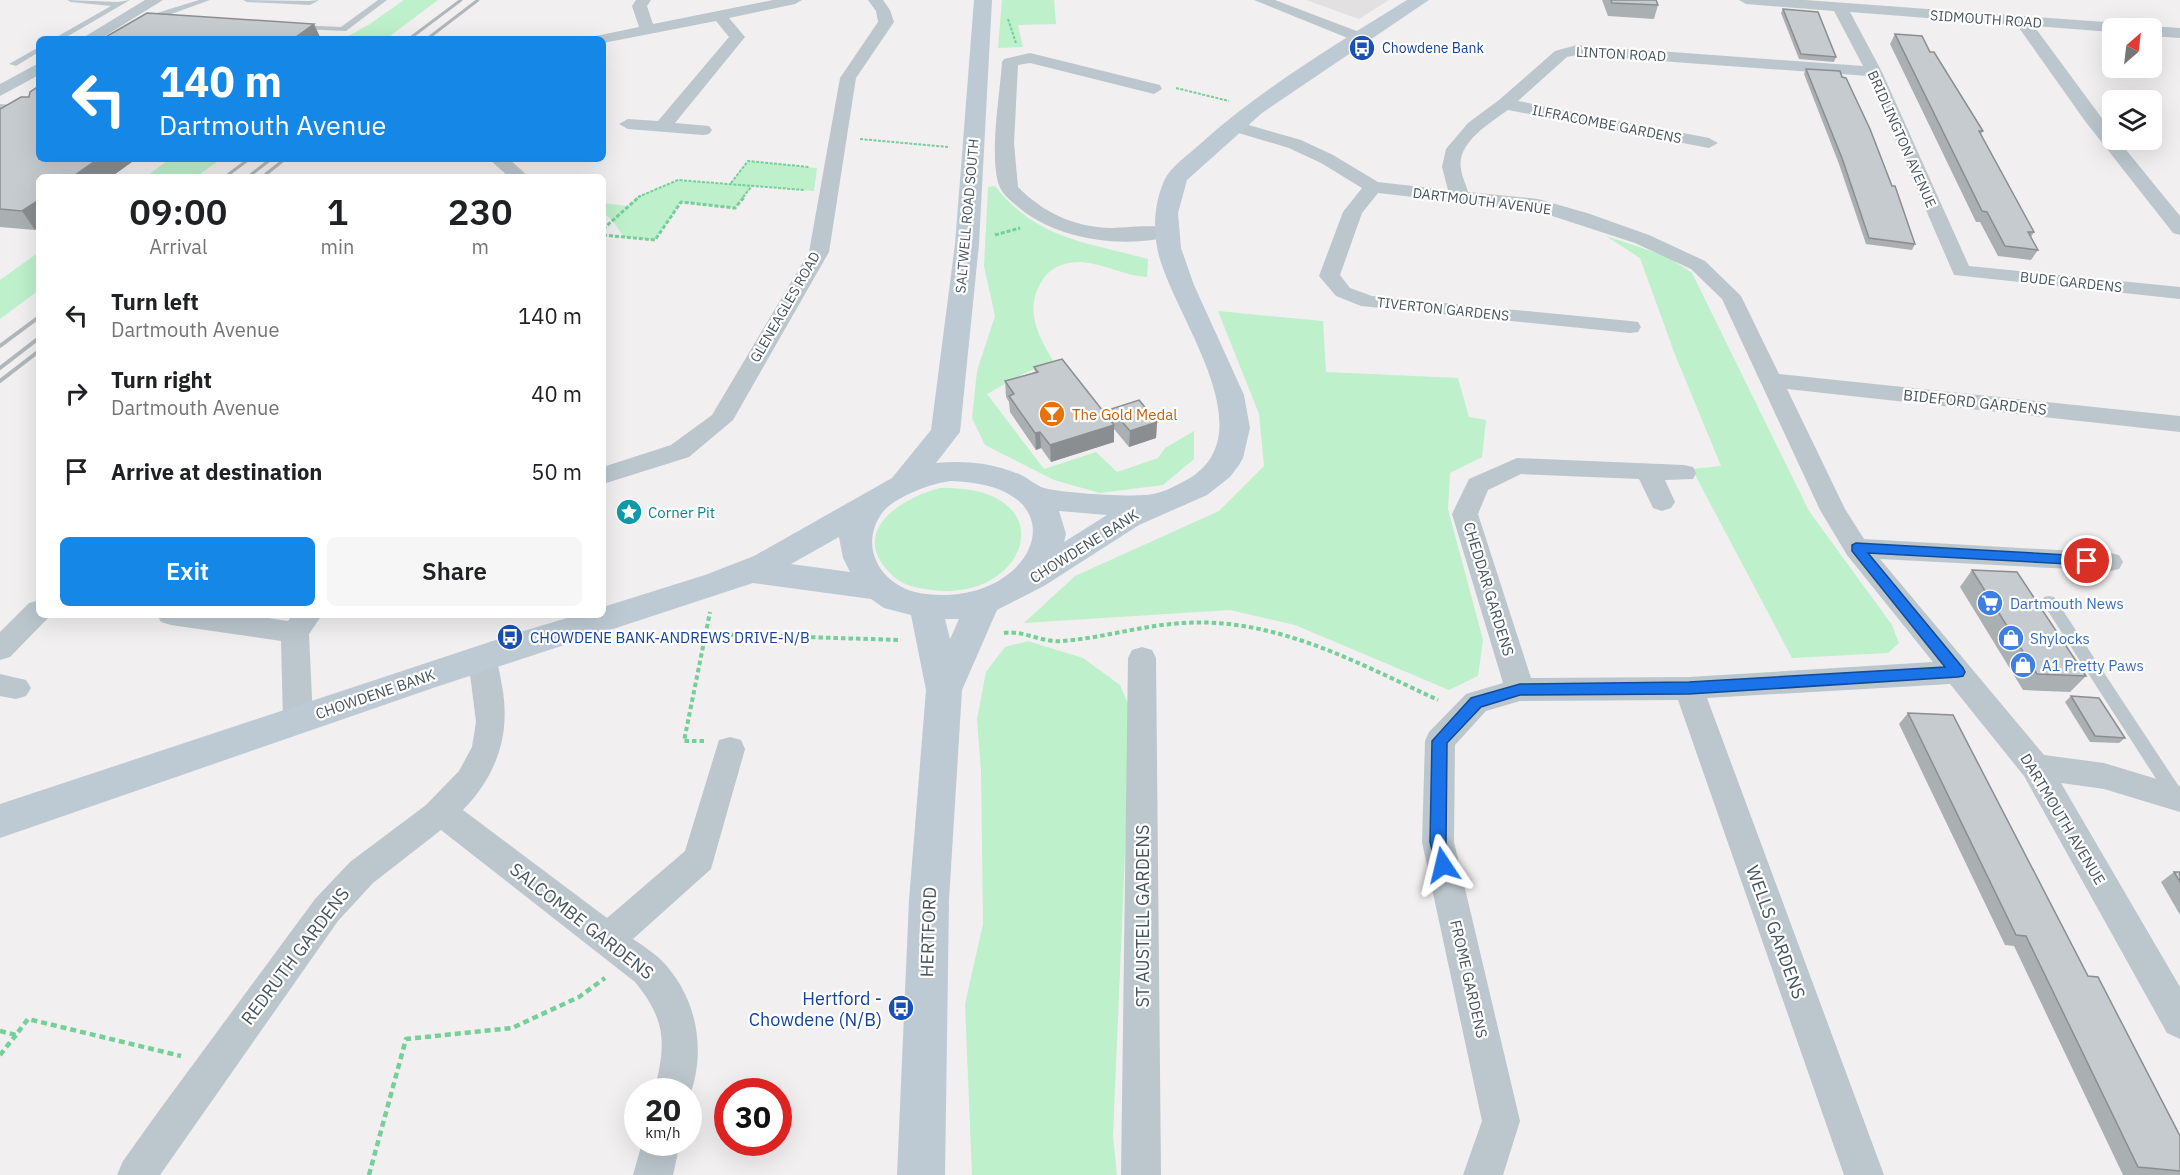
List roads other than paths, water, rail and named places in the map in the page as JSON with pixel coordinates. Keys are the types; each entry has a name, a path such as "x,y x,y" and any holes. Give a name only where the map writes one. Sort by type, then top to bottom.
{"street":[{"path":"94,36 156,0"},
{"path":"644,0 639,6 647,29"},
{"path":"606,38 795,0"},
{"name":"GLENEAGLES ROAD","path":"606,475 680,451 721,420 819,252 848,78 886,22 883,10 875,0"},
{"path":"1261,0 1361,38"},
{"name":"CHOWDENE BANK","path":"1016,588 1126,518 1152,505 1190,492 1213,476 1228,458 1236,433 1232,401 1168,250 1164,207 1176,178 1253,108 1420,0"},
{"name":"SIDMOUTH ROAD","path":"1746,0 2102,27"},
{"name":"SALTWELL ROAD SOUTH","path":"945,432 967,244 973,150 994,5"},
{"name":"BRIDLINGTON AVENUE","path":"1840,8 1874,72 1961,271"},
{"path":"662,127 737,37 719,15"},
{"path":"2023,22 2091,117 2180,229"},
{"path":"2162,32 2180,33"},
{"name":"LINTON ROAD","path":"1460,197 1451,166 1455,149 1474,127 1505,104 1561,54 1577,50 1874,72"},
{"path":"1154,89 1021,58 1010,62 1006,170 1009,188 1029,209 1046,219 1092,233 1118,236 1166,232"},
{"path":"0,91 36,70"},
{"name":"ILFRACOMBE GARDENS","path":"1505,104 1709,143"},
{"path":"628,124 703,130 691,145"},
{"name":"DARTMOUTH AVENUE","path":"1231,126 1295,144 1327,159 1373,187 1538,205 1580,217 1642,239 1698,265 1731,296 1833,510 1856,548 2035,767 2180,1021"},
{"path":"502,162 516,174"},
{"name":"TIVERTON GARDENS","path":"1373,187 1353,212 1329,276 1343,292 1368,302 1630,328"},
{"name":"BUDE GARDENS","path":"1961,271 2180,294"},
{"name":"BIDEFORD GARDENS","path":"1770,380 2180,424"},
{"path":"905,482 945,432 968,471"},
{"name":"CHEDDAR GARDENS","path":"1520,690 1465,514 1478,485 1517,466 1684,473"},
{"path":"968,471 995,476 1015,484 1033,497 1045,512 1050,534 1043,560 1016,588 984,602 957,608 926,607 902,601 879,588 861,570 855,537 872,504 905,482 938,472 968,471"},
{"path":"1648,471 1662,502"},
{"name":"CHOWDENE BANK","path":"1033,497 1091,504 1152,505"},
{"name":"CHOWDENE BANK","path":"606,618 752,571 872,504"},
{"path":"1856,548 2110,562"},
{"name":"CHOWDENE BANK","path":"752,571 879,588"},
{"name":"HERTFORD","path":"944,690 984,602"},
{"name":"HERTFORD","path":"921,1175 929,900 944,690 926,607"},
{"path":"0,649 36,613"},
{"path":"215,618 302,624 298,720"},
{"name":"CHOWDENE BANK","path":"0,821 605,618"},
{"name":"REDRUTH GARDENS","path":"137,1175 214,1064 344,890 391,847 441,811 470,780 490,740 493,720 482,658"},
{"name":"ST AUSTELL GARDENS","path":"1141,1175 1142,658"},
{"name":"FROME GARDENS","path":"1483,1175 1501,1121 1438,842 1440,741 1476,702 1520,690 1689,688 1958,672"},
{"name":"WELLS GARDENS","path":"1689,688 1864,1175"},
{"path":"620,950 699,859 730,749"},
{"path":"2035,767 2104,776 2179,799"},
{"name":"SALCOMBE GARDENS","path":"441,811 659,983 677,1016 681,1037 681,1060 677,1078"},
{"path":"653,1175 658,1156"}],"lane":[{"path":"71,0 122,2"},
{"path":"126,36 160,15 206,0"},
{"path":"246,0 310,3 315,0"},
{"path":"288,26 344,29 383,0"},
{"path":"62,36 122,2"},
{"path":"14,64 36,51"},
{"path":"0,107 36,110"},
{"path":"2049,601 2179,799"}],"railway":[{"path":"413,36 461,0"},
{"path":"431,36 478,0"},
{"path":"229,174 245,162"},
{"path":"252,174 267,162"},
{"path":"266,174 281,162"},
{"path":"0,346 36,319"},
{"path":"0,368 36,340"},
{"path":"0,381 36,353"}],"place":[{"name":"Chowdene Bank","path":"1362,48"},
{"name":"The Gold Medal","path":"1052,414"},
{"name":"Corner Pit","path":"629,512"},
{"name":"Dartmouth News","path":"1990,603"},
{"name":"CHOWDENE BANK-ANDREWS DRIVE-N/B","path":"510,637"},
{"name":"Shylocks","path":"2011,638"},
{"name":"A1 Pretty Paws","path":"2023,665"},
{"name":"Hertford - Chowdene (N/B)","path":"901,1008"}]}
